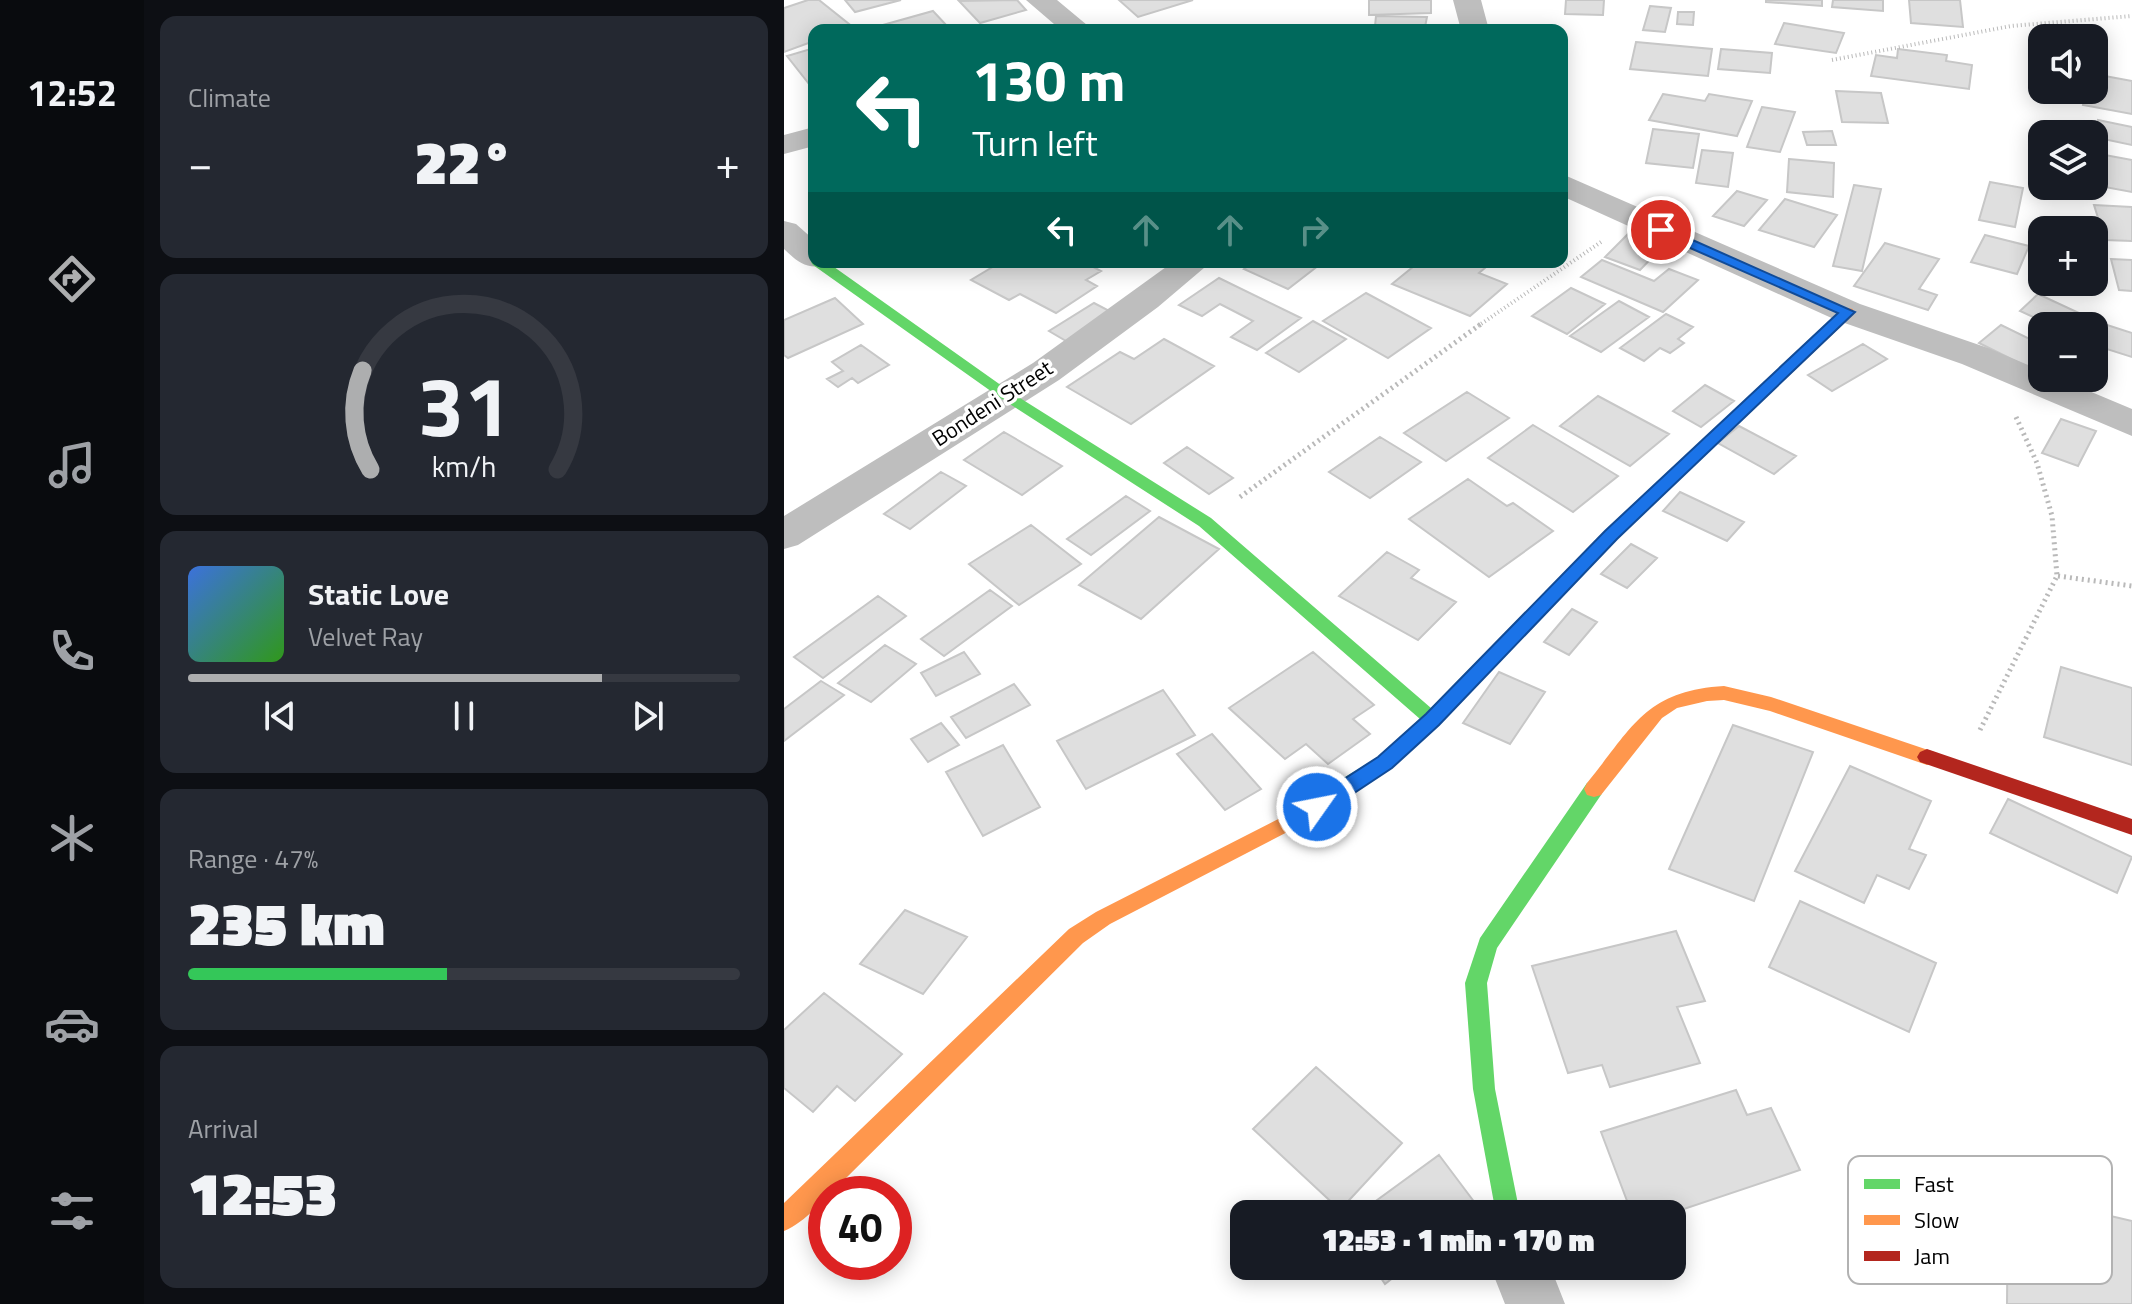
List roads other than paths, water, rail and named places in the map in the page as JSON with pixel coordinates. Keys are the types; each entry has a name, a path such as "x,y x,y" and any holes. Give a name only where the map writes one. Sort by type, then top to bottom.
{"street":[{"path":"1040,0 1071,24"},
{"path":"1467,0 1473,24"},
{"path":"784,145 808,138"},
{"path":"1568,187 1848,312 1994,364 2132,424"},
{"path":"784,231 808,253"},
{"path":"827,268 1007,396 1205,522 1432,719"},
{"name":"Bondeni Street","path":"784,535 1007,396 1163,288 1187,268"},
{"path":"784,1219 833,1175 1076,936 1103,918 1317,807 1385,762 1432,719 1611,535 1848,312"},
{"path":"1505,1200 1484,1089 1476,983 1487,945 1596,786 1655,713 1691,695 1724,693 1771,704 2132,827"},
{"path":"1526,1280 1535,1304"}]}
